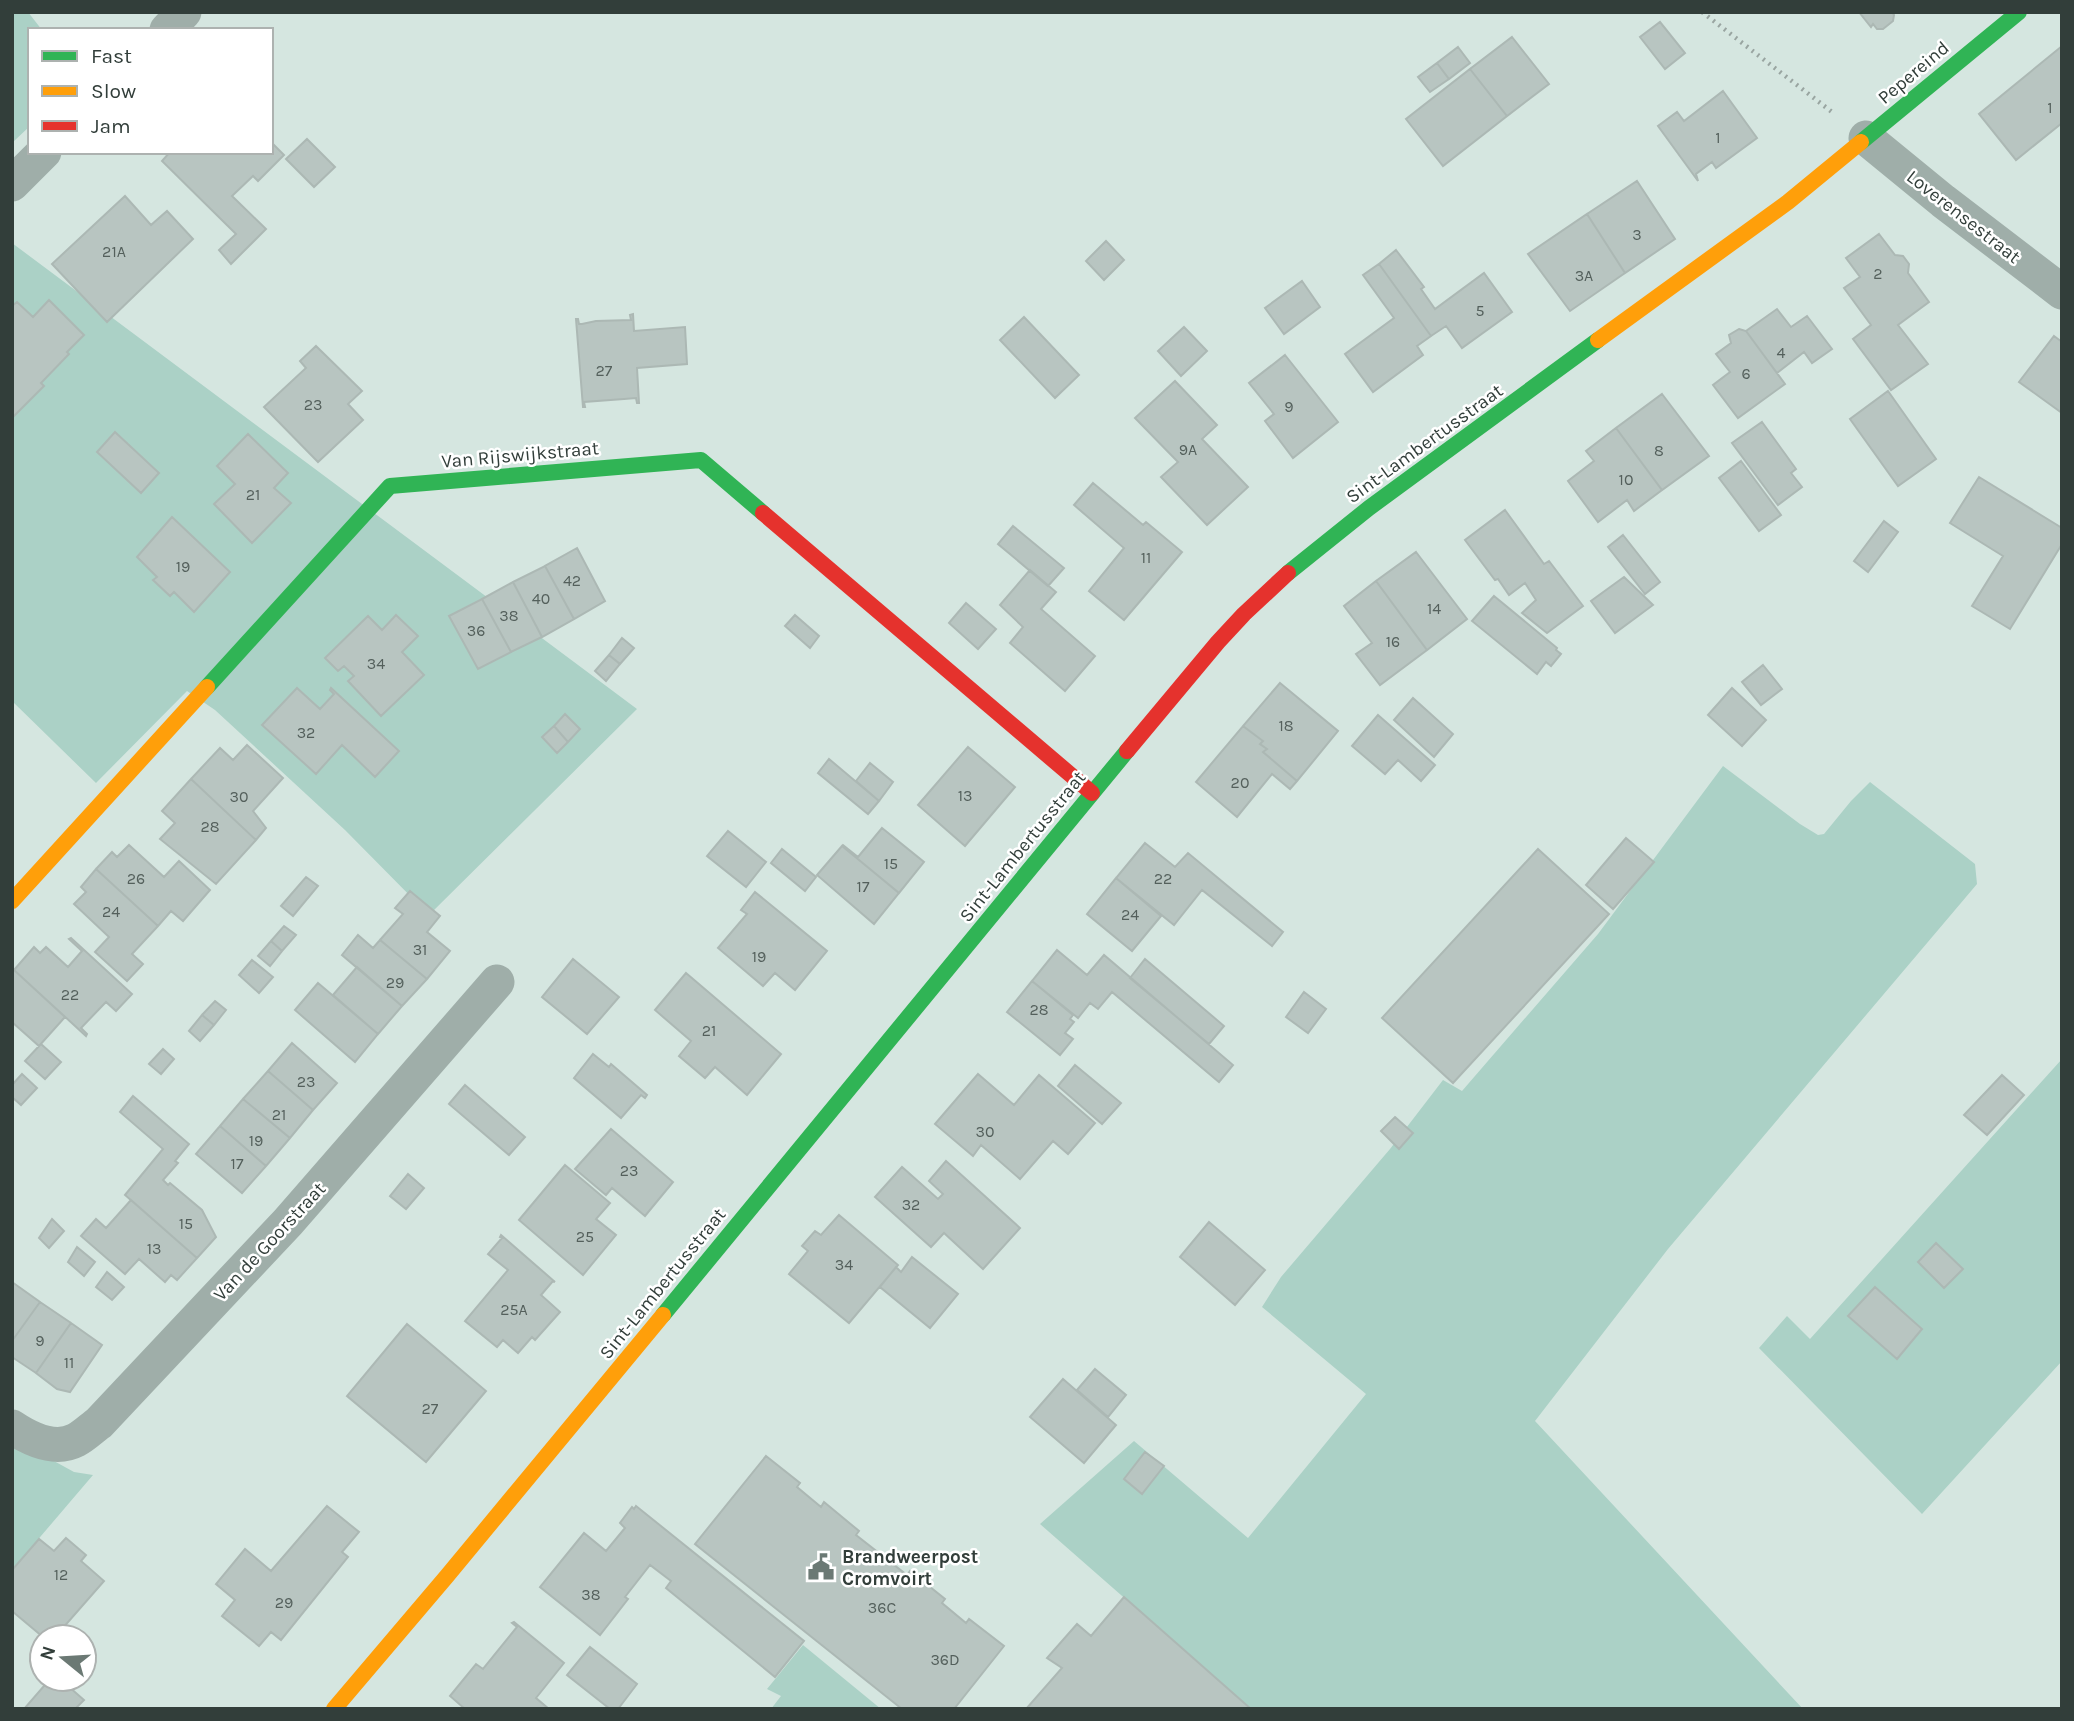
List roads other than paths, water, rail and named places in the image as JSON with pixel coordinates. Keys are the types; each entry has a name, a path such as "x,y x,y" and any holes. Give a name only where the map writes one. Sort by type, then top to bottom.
{"main road":[{"name":"Pepereind","path":"1866,138 2019,12"},
{"name":"Sint-Lambertusstraat","path":"334,1709 456,1566 1092,793 1244,614 1297,565 1370,508 1788,202 1866,138"},
{"name":"Van Rijswijkstraat","path":"12,901 390,486 701,460 1092,793"}],"street":[{"path":"169,28 184,12"},
{"name":"Loverensestraat","path":"1866,138 2062,292"},
{"path":"12,184 42,154"},
{"name":"Van de Goorstraat","path":"12,1427 29,1438 53,1444 75,1441 99,1423 288,1222 498,982"}],"place":[{"name":"Brandweerpost Cromvoirt","path":"821,1567"}]}
